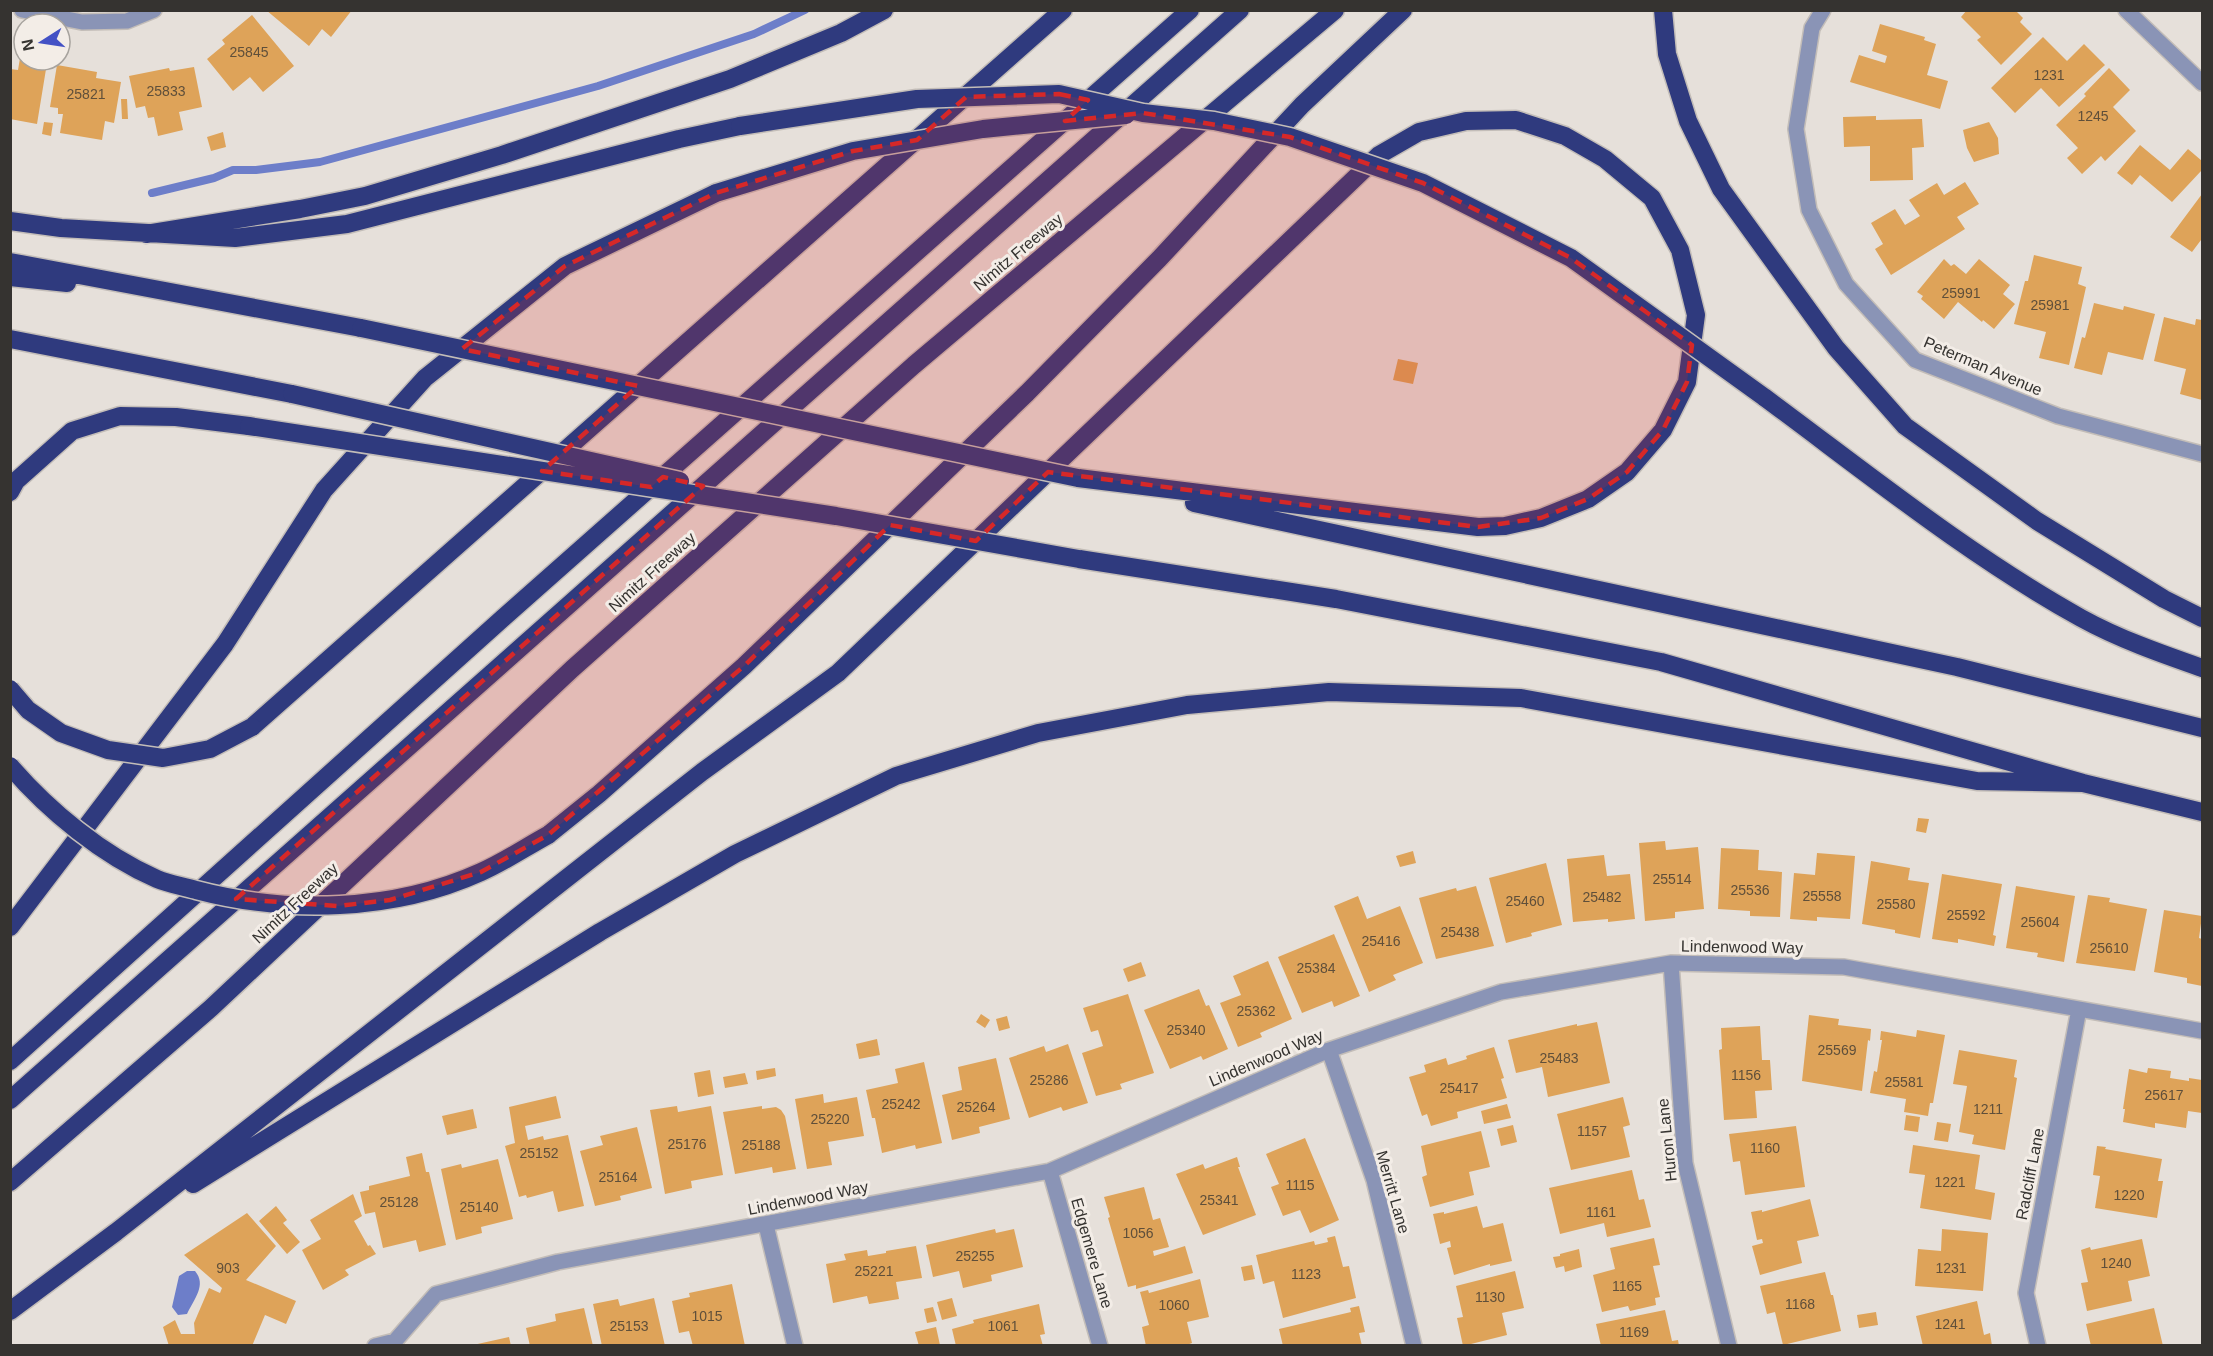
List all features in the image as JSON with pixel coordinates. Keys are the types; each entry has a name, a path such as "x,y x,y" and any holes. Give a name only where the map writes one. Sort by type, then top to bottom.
{"highway":[{"path":"146,234 365,196 502,155 730,79 841,33 884,10"},
{"path":"10,689 28,710 61,733 108,750 163,758 210,749 252,727 1064,10"},
{"path":"10,1061 512,610 1190,10"},
{"path":"10,1100 1240,10"},
{"name":"Nimitz Freeway","path":"10,1182 211,1008 572,669 914,365 1335,10"},
{"path":"10,766 70,824 114,857 158,880 228,898 338,906 390,900 437,888 481,872 548,835 599,794 744,666 1010,410 1160,259 1302,105 1403,10"},
{"path":"1664,10 1667,54 1688,122 1721,189 1836,348 1905,426 2037,521 2164,599 2202,618"},
{"path":"10,221 61,228 235,238 346,224 679,139 740,126 917,99 1059,94 1143,113 1214,121 1290,137 1423,183 1571,258 1999,569 2083,619 2202,669"},
{"path":"10,927 225,644 324,490 425,378 565,266 716,194 853,151 983,129 1143,113"},
{"path":"10,1311 116,1232 702,772 838,673 1378,155 1419,132 1466,121 1516,120 1565,136 1605,159 1652,198 1680,250 1696,315 1687,382 1663,430 1628,472 1588,499 1541,518 1505,526 1478,527 1078,478"},
{"path":"10,262 361,328 1078,478 1956,667 2202,728"},
{"path":"10,277 191,296"},
{"path":"10,339 292,394 836,516"},
{"path":"10,492 16,481 72,431 120,416 176,417 249,426 836,516 1079,559 1336,599 1661,662 2083,783 2202,812"},
{"path":"116,1232 600,932 735,854 896,776 1038,733 1187,705 1329,692 1521,698 1977,781 2083,783"}],"street":[{"path":"22,10 82,22 127,21 154,10"},
{"name":"Peterman Avenue","path":"1822,10 1812,28 1796,129 1809,210 1846,284 1915,360 2058,416 2202,454"},
{"path":"2126,10 2202,83"},
{"name":"Lindenwood Way","path":"375,1346 396,1343 436,1294 558,1262 1050,1171 1329,1050 1501,992 1671,963 1844,967 2202,1031"},
{"name":"Huron Lane","path":"1671,963 1684,1163 1729,1346"},
{"name":"Radcliff Lane","path":"2038,1346 2026,1293 2079,1009"},
{"name":"Merritt Lane","path":"1329,1050 1374,1180 1414,1346"},
{"name":"Edgemere Lane","path":"1050,1171 1100,1346"},
{"path":"766,1225 795,1346"}],"highlighted area":[{"path":"1059,94 1088,100 1065,121 1143,113 1290,137 1423,183 1571,258 1692,345 1687,382 1663,430 1627,472 1588,499 1541,518 1478,527 1048,472 976,541 890,525 744,666 548,835 481,872 390,900 338,906 236,899 703,486 663,477 651,487 542,471 638,386 462,349 565,266 716,193 853,151 917,140 966,97"}],"water":[{"path":"187,1271 195,1271 200,1287 187,1314 178,1315 172,1307 179,1276"}],"building":[{"path":"266,10 352,10 331,37 322,29 309,46"},
{"path":"1967,10 2015,10 2023,18 2020,22 2032,34 2001,65 1977,40 1981,37 1961,17"},
{"path":"252,15 294,66 263,92 250,77 233,91 207,59 225,44 222,40"},
{"path":"1880,24 1925,37 1924,40 1936,44 1927,75 1948,81 1940,109 1850,82 1859,55 1885,63 1887,56 1872,51"},
{"path":"2043,37 2067,61 2084,44 2105,65 2059,107 2041,88 2015,113 1991,88"},
{"path":"194,67 202,107 179,112 183,130 158,136 154,117 148,118 145,106 136,108 129,76 169,68 170,71"},
{"path":"72,68 97,72 96,78 121,82 114,123 105,121 102,140 60,133 63,114 58,114 58,108 50,107 56,72 72,72"},
{"path":"2109,68 2130,90 2113,107 2136,131 2105,161 2101,156 2082,174 2067,158 2078,148 2056,125 2086,96 2084,94"},
{"path":"10,69 12,72 46,72 37,124 10,119"},
{"path":"121,99 127,99 128,119 122,119"},
{"path":"1876,116 1876,120 1922,119 1924,147 1912,148 1913,180 1870,181 1870,146 1844,147 1843,117"},
{"path":"44,122 53,123 51,136 42,134"},
{"path":"1989,122 1998,138 1999,154 1974,162 1967,148 1963,130"},
{"path":"223,132 226,147 211,151 207,137"},
{"path":"2140,145 2170,170 2188,149 2202,161 2202,170 2172,202 2140,175 2132,185 2117,173"},
{"path":"1965,182 1979,204 1957,217 1965,229 1891,275 1875,249 1883,244 1871,223 1895,209 1905,225 1920,216 1909,200 1937,183 1944,195"},
{"path":"2202,194 2202,241 2192,252 2170,237"},
{"path":"2034,255 2082,267 2078,284 2086,287 2069,365 2039,358 2046,332 2014,324"},
{"path":"1944,259 1951,266 1954,264 1966,274 1979,259 2010,285 2003,294 2015,304 1994,329 1958,302 1944,319 1921,299 1923,296 1917,292"},
{"path":"2094,303 2123,310 2124,306 2155,314 2143,360 2108,352 2102,375 2074,368"},
{"path":"2164,317 2195,325 2196,319 2202,320 2202,400 2180,394 2186,369 2154,361"},
{"path":"1398,359 1418,363 1413,384 1393,380"},
{"path":"1918,818 1929,819 1926,833 1916,831"},
{"path":"1665,841 1666,850 1698,847 1704,909 1675,912 1675,918 1645,921 1639,843"},
{"path":"1721,848 1759,850 1758,870 1782,872 1780,917 1750,916 1750,911 1718,909"},
{"path":"1413,851 1416,863 1400,867 1396,856"},
{"path":"1817,853 1855,856 1850,919 1817,917 1817,921 1790,919 1794,873 1815,875"},
{"path":"1604,855 1607,876 1630,874 1635,919 1573,922 1567,859"},
{"path":"1871,861 1910,868 1908,880 1929,883 1920,938 1895,933 1895,930 1862,924"},
{"path":"1546,863 1562,925 1531,933 1532,936 1506,943 1489,878"},
{"path":"1942,874 2002,884 1993,935 1996,936 1994,946 1958,939 1958,943 1932,939"},
{"path":"1476,886 1494,946 1436,959 1419,898 1456,888 1457,891"},
{"path":"2016,886 2075,896 2064,962 2037,957 2038,953 2006,948"},
{"path":"2088,895 2110,898 2109,902 2147,909 2135,971 2076,963"},
{"path":"1358,896 1367,919 1400,906 1423,963 1393,975 1396,980 1369,992 1334,906"},
{"path":"2164,910 2202,916 2199,938 2202,939 2202,986 2187,983 2187,978 2154,972"},
{"path":"1334,934 1360,996 1334,1007 1332,1001 1302,1013 1278,957"},
{"path":"1268,961 1292,1019 1260,1033 1262,1037 1238,1047 1220,1003 1241,995 1233,976"},
{"path":"1141,962 1146,976 1128,982 1123,969"},
{"path":"1199,989 1206,1006 1209,1005 1228,1049 1203,1060 1201,1056 1170,1069 1144,1010"},
{"path":"1128,994 1154,1073 1120,1084 1122,1089 1096,1096 1082,1053 1103,1046 1098,1030 1091,1032 1083,1008"},
{"path":"981,1014 990,1020 985,1028 976,1022"},
{"path":"1809,1015 1839,1019 1838,1025 1871,1029 1862,1091 1802,1081"},
{"path":"1007,1016 1010,1028 999,1031 996,1019"},
{"path":"1597,1022 1610,1083 1548,1097 1542,1067 1516,1073 1508,1040 1577,1024 1577,1026"},
{"path":"1760,1026 1762,1060 1770,1060 1772,1090 1755,1091 1757,1118 1724,1120 1719,1050 1722,1049 1721,1028"},
{"path":"1917,1030 1945,1035 1933,1103 1930,1103 1928,1116 1904,1112 1906,1099 1870,1093 1874,1071 1877,1072 1882,1040 1880,1040 1881,1031 1916,1037"},
{"path":"877,1039 880,1055 859,1059 856,1044"},
{"path":"1068,1044 1088,1103 1063,1111 1061,1107 1029,1118 1009,1058 1044,1046 1046,1052"},
{"path":"1494,1047 1504,1078 1501,1079 1507,1098 1457,1112 1458,1118 1431,1126 1427,1114 1422,1116 1409,1077 1426,1072 1424,1065 1446,1058 1448,1065 1467,1059 1466,1056"},
{"path":"1959,1050 2017,1060 2014,1077 2017,1078 2005,1150 1972,1144 1974,1135 1959,1132 1967,1086 1953,1084"},
{"path":"996,1058 1010,1119 979,1127 980,1133 952,1140 942,1095 962,1090 958,1067"},
{"path":"924,1062 942,1143 916,1149 915,1145 882,1153 875,1118 872,1118 866,1090 898,1083 895,1069"},
{"path":"775,1068 776,1076 757,1080 756,1071"},
{"path":"2148,1068 2171,1071 2170,1078 2189,1081 2189,1078 2202,1080 2202,1113 2188,1111 2186,1128 2155,1123 2155,1128 2123,1122 2129,1069 2147,1073"},
{"path":"710,1070 714,1094 698,1097 694,1073"},
{"path":"745,1073 748,1084 725,1088 723,1077"},
{"path":"823,1094 824,1103 857,1097 864,1136 828,1142 832,1165 807,1169 795,1099"},
{"path":"556,1096 561,1118 525,1126 528,1140 543,1136 544,1140 568,1135 584,1206 558,1212 553,1191 527,1198 526,1195 519,1197 505,1146 515,1143 509,1107"},
{"path":"1623,1097 1630,1125 1623,1127 1630,1157 1571,1170 1557,1114"},
{"path":"1507,1104 1511,1118 1484,1124 1481,1111"},
{"path":"677,1106 678,1112 711,1106 723,1175 691,1181 692,1188 665,1194 650,1110"},
{"path":"762,1106 762,1109 776,1107 785,1116 796,1169 773,1173 772,1167 735,1174 723,1112"},
{"path":"473,1109 477,1128 447,1135 442,1116"},
{"path":"1906,1115 1920,1117 1918,1132 1904,1130"},
{"path":"1937,1122 1951,1124 1948,1142 1934,1140"},
{"path":"1513,1125 1517,1142 1501,1146 1497,1129"},
{"path":"1796,1126 1805,1187 1745,1195 1740,1161 1733,1162 1729,1134"},
{"path":"637,1127 652,1188 620,1196 621,1200 595,1206 580,1151 603,1145 600,1136"},
{"path":"1481,1131 1490,1167 1469,1172 1474,1195 1430,1207 1422,1177 1427,1175 1421,1146"},
{"path":"1305,1138 1339,1220 1310,1233 1300,1210 1283,1216 1271,1187 1279,1184 1266,1154"},
{"path":"1913,1145 1980,1155 1975,1189 1995,1193 1991,1220 1920,1208 1925,1175 1909,1173"},
{"path":"2097,1146 2162,1159 2158,1181 2163,1181 2157,1218 2095,1208 2100,1176 2093,1175"},
{"path":"422,1153 426,1172 429,1172 446,1245 419,1252 416,1240 383,1248 375,1212 365,1214 360,1192 369,1190 369,1186 410,1176 406,1157"},
{"path":"1237,1157 1240,1167 1238,1167 1256,1215 1203,1235 1176,1174 1203,1164 1205,1169"},
{"path":"498,1159 513,1219 481,1227 482,1233 456,1240 441,1169 461,1164 462,1168"},
{"path":"1632,1170 1639,1200 1644,1199 1651,1227 1607,1237 1604,1223 1560,1234 1549,1188"},
{"path":"1144,1187 1153,1220 1160,1218 1169,1247 1153,1251 1154,1256 1185,1246 1193,1273 1136,1289 1136,1285 1128,1287 1104,1197"},
{"path":"353,1194 362,1216 354,1221 368,1246 370,1245 376,1254 345,1270 349,1275 323,1290 302,1250 321,1239 310,1220"},
{"path":"1810,1199 1819,1236 1797,1241 1802,1263 1760,1275 1752,1246 1763,1243 1762,1239 1757,1240 1751,1212 1762,1210 1762,1212"},
{"path":"276,1206 287,1220 283,1223 300,1242 287,1254 259,1221"},
{"path":"1477,1206 1483,1228 1503,1223 1512,1261 1490,1266 1490,1264 1454,1275 1447,1248 1451,1247 1450,1241 1440,1244 1433,1214 1444,1212 1444,1214"},
{"path":"247,1213 276,1246 246,1280 296,1301 286,1324 265,1315 252,1346 169,1346 163,1327 175,1320 181,1334 195,1334 194,1323 209,1288 220,1293 222,1288 184,1255"},
{"path":"995,1229 996,1233 1014,1229 1023,1267 991,1275 992,1281 963,1288 959,1271 933,1277 926,1245"},
{"path":"1942,1229 1988,1233 1983,1291 1915,1286 1918,1249 1941,1251"},
{"path":"1335,1236 1343,1267 1349,1266 1356,1298 1283,1318 1274,1281 1263,1284 1256,1255 1314,1241 1315,1245 1328,1242 1327,1238"},
{"path":"1654,1238 1660,1265 1653,1266 1660,1297 1655,1298 1656,1305 1630,1311 1628,1306 1602,1312 1593,1275 1615,1269 1610,1248"},
{"path":"2142,1239 2150,1276 2128,1281 2132,1301 2087,1311 2081,1283 2088,1282 2081,1250"},
{"path":"916,1246 922,1278 896,1282 899,1299 869,1304 867,1296 833,1303 826,1264 846,1260 844,1254 867,1250 868,1256"},
{"path":"1579,1249 1582,1267 1565,1272 1564,1266 1556,1268 1553,1257"},
{"path":"1252,1265 1255,1279 1244,1281 1241,1267"},
{"path":"1515,1271 1524,1308 1502,1313 1507,1335 1463,1346 1457,1318 1463,1317 1456,1286"},
{"path":"1825,1272 1841,1331 1783,1345 1775,1312 1767,1314 1760,1286"},
{"path":"1200,1279 1209,1317 1187,1322 1192,1343 1184,1346 1146,1346 1142,1327 1149,1325 1140,1292 1148,1290 1149,1293"},
{"path":"732,1284 745,1346 693,1346 689,1331 679,1333 672,1301 690,1297 689,1293"},
{"path":"654,1298 665,1346 602,1346 593,1304 618,1299 620,1306"},
{"path":"952,1298 957,1316 942,1320 937,1302"},
{"path":"1977,1301 1984,1335 1990,1333 1992,1346 1923,1346 1916,1316"},
{"path":"1039,1304 1045,1334 1040,1335 1043,1346 956,1346 952,1329 974,1323 973,1320"},
{"path":"1359,1306 1365,1332 1359,1333 1362,1346 1283,1346 1279,1329 1351,1312 1350,1308"},
{"path":"933,1307 937,1321 927,1323 924,1309"},
{"path":"584,1308 593,1346 530,1346 526,1328 556,1321 555,1314"},
{"path":"2154,1308 2163,1346 2091,1346 2086,1324"},
{"path":"1665,1310 1672,1341 1678,1340 1679,1346 1601,1346 1596,1324"},
{"path":"1876,1312 1878,1325 1859,1328 1857,1315"},
{"path":"936,1327 940,1345 919,1346 915,1332"},
{"path":"509,1337 511,1346 473,1345"}],"waterway":[{"path":"152,193 214,178 233,170 256,170 320,162 598,86 754,34 805,10"}]}
